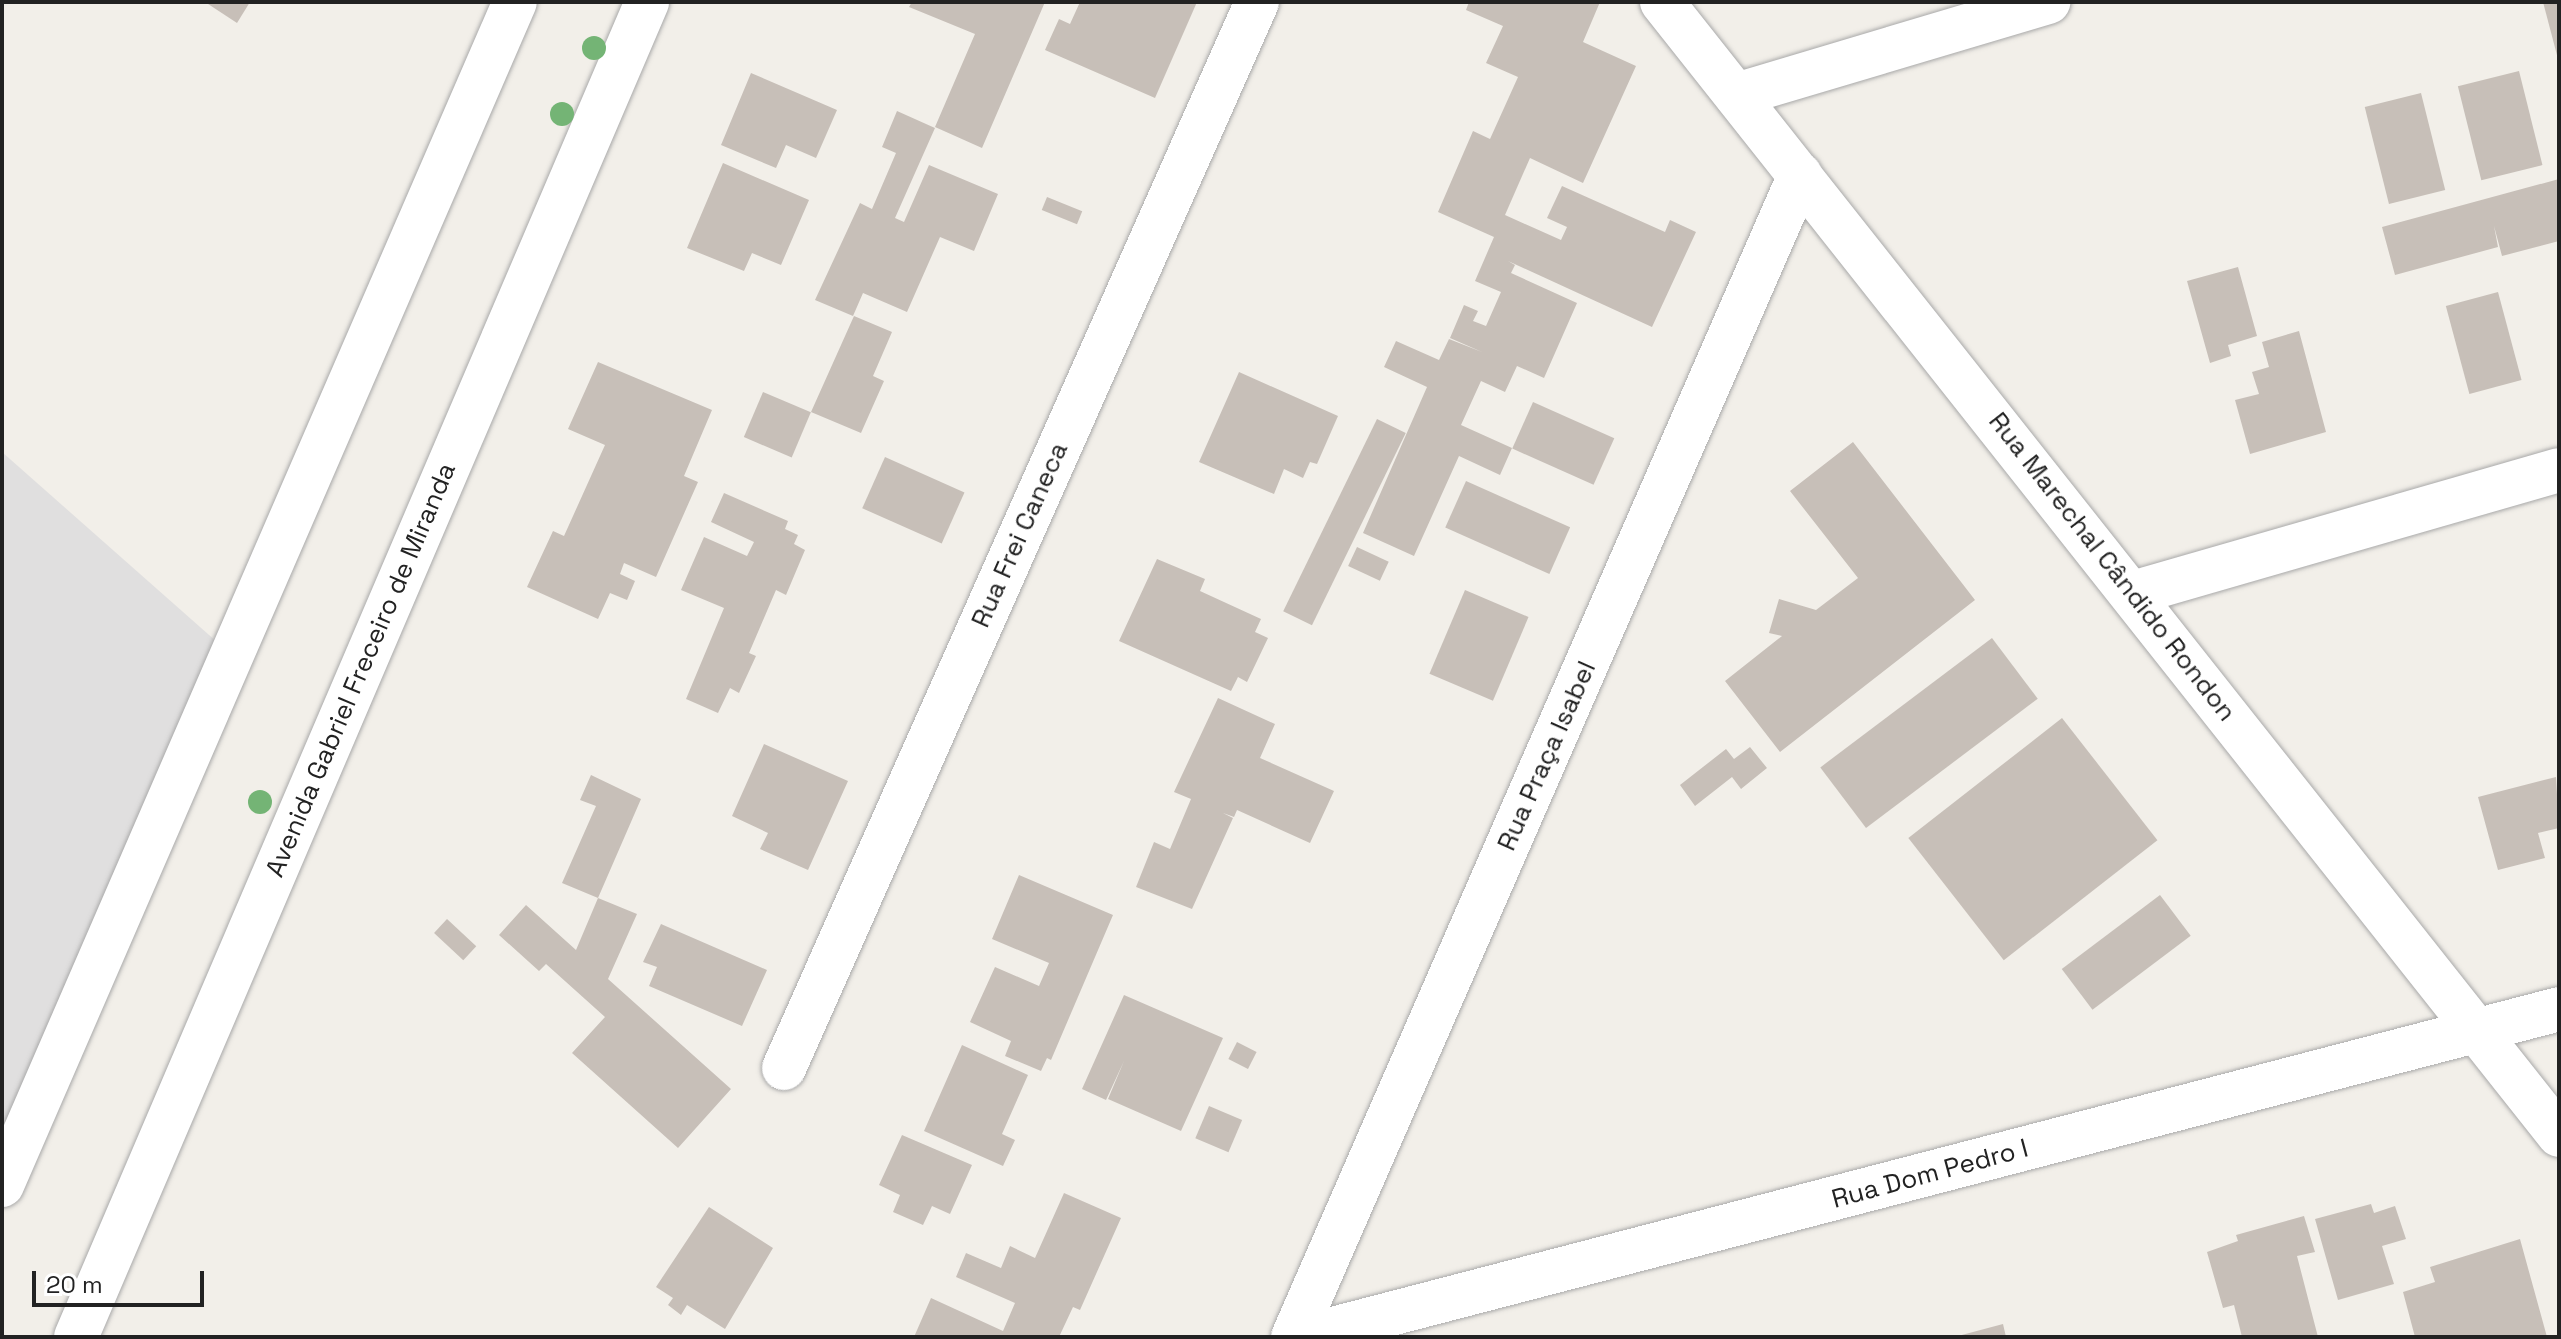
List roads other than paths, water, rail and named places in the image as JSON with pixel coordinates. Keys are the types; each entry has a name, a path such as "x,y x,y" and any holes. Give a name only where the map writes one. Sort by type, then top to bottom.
{"street":[{"path":"2,1185 515,2"},
{"name":"Avenida Gabriel Freceiro de Miranda","path":"76,1337 647,2"},
{"name":"Rua Frei Caneca","path":"784,1068 1257,2"},
{"name":"Rua Marechal Cândido Rondon","path":"1662,2 2133,593 2559,1135"},
{"path":"1736,95 2048,2"},
{"name":"Rua Praça Isabel","path":"1293,1337 1800,175"},
{"path":"2133,593 2559,470"},
{"name":"Rua Dom Pedro I","path":"1302,1337 2559,1009"}]}
